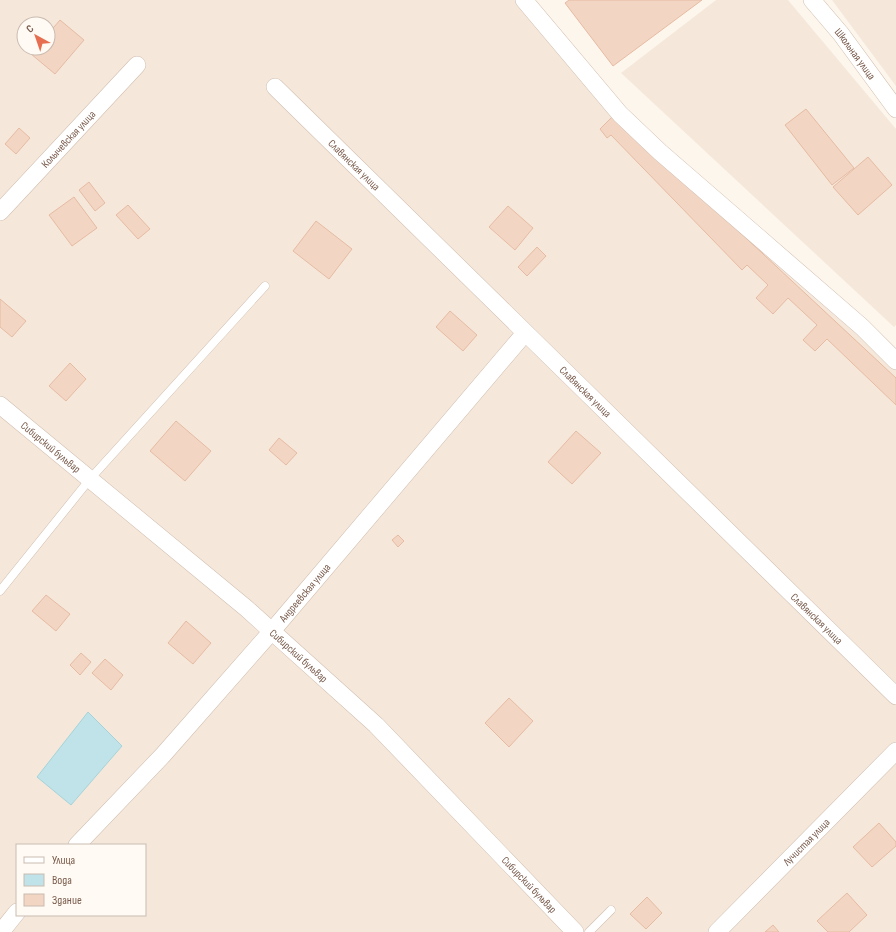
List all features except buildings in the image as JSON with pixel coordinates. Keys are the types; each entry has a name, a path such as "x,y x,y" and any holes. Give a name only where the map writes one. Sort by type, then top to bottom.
{"street":[{"path":"524,0 620,114 660,152 862,327 896,361"},
{"name":"Школьная улица","path":"812,0 841,34 896,109"},
{"name":"Колычевская улица","path":"0,212 137,65"},
{"name":"Славянская улица","path":"275,87 896,696"},
{"name":"Андреевская улица","path":"78,844 163,755 272,631 525,333"},
{"name":"Сибирский бульвар","path":"0,405 246,608 376,725 575,932"},
{"name":"Лучистая улица","path":"717,932 896,752"},
{"path":"1,932 16,913"}],"lane":[{"path":"0,591 90,479 265,286"},
{"path":"589,932 611,910"}],"shaded area":[{"path":"0,0 517,0 549,36 896,369 896,932 0,932"},
{"path":"716,0 788,0 896,129 896,325 894,327 621,73"},
{"path":"832,0 896,0 896,86"}],"water":[{"path":"88,712 122,746 71,805 37,777"}]}
